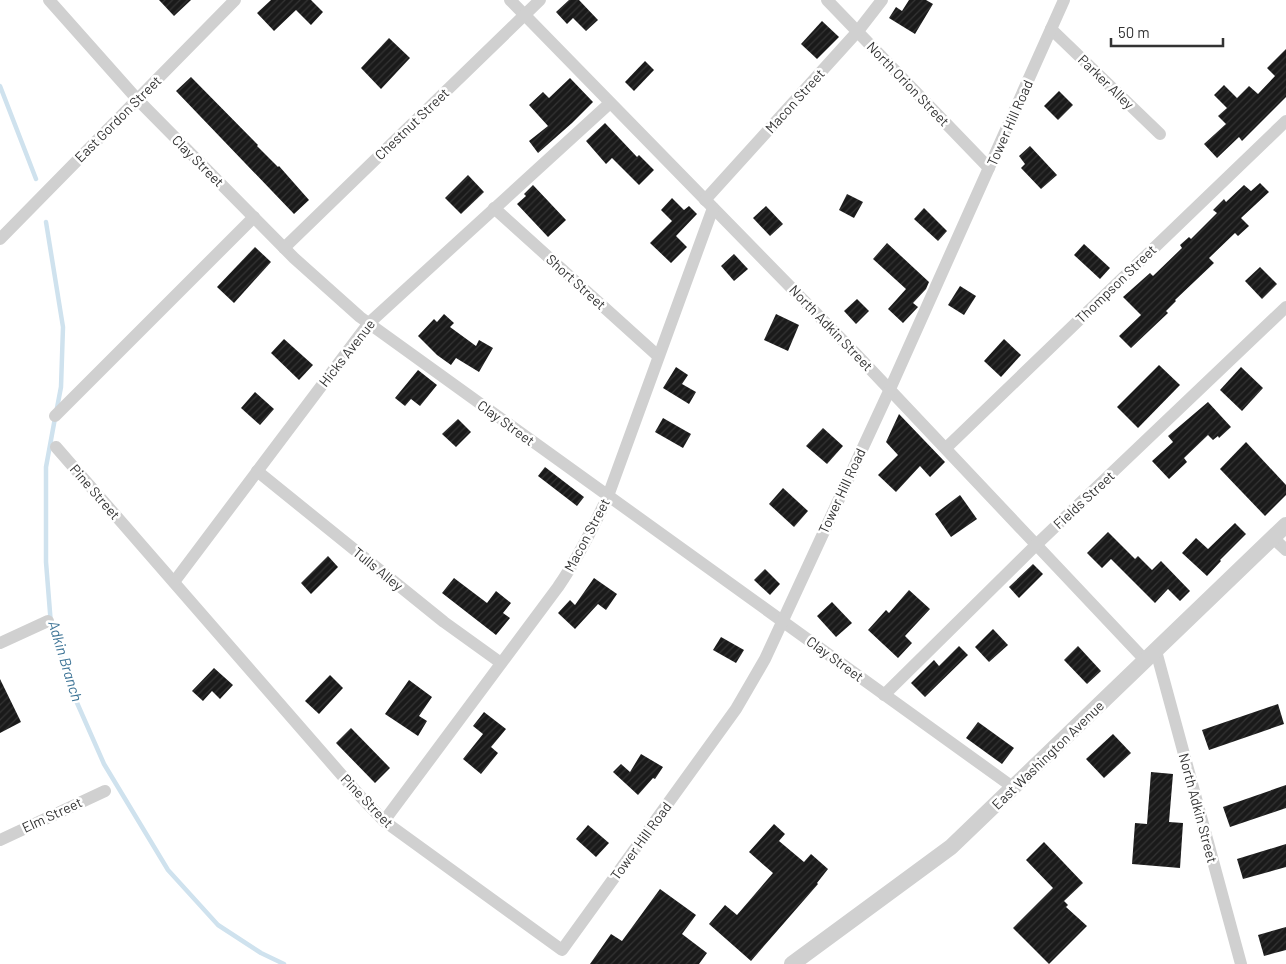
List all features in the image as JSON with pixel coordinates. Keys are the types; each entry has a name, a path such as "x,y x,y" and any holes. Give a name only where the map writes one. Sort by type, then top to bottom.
{"street":[{"name":"Clay Street","path":"49,0 137,99 284,248 368,324 1014,788"},
{"name":"East Gordon Street","path":"0,239 235,0"},
{"name":"North Adkin Street","path":"510,0 890,389 1036,545 1151,656 1241,964"},
{"name":"Chestnut Street","path":"284,248 540,0"},
{"name":"North Orion Street","path":"827,0 990,168"},
{"name":"Macon Street","path":"384,822 576,561 608,496 709,204 858,31 882,0"},
{"name":"Tower Hill Road","path":"562,950 736,708 765,659 890,389 1064,0"},
{"name":"Parker Alley","path":"1052,29 1160,134"},
{"name":"Hicks Avenue","path":"174,582 368,324 610,103"},
{"name":"Thompson Street","path":"946,448 1284,127"},
{"name":"Short Street","path":"494,208 658,356"},
{"path":"55,416 254,217"},
{"name":"Fields Street","path":"884,695 1036,545 1286,307"},
{"name":"Pine Street","path":"56,447 384,822 562,950"},
{"name":"Tulls Alley","path":"257,471 444,622 501,663"},
{"name":"East Washington Avenue","path":"792,964 951,847 1286,525"},
{"path":"1273,538 1286,550"},
{"path":"0,642 48,621"},
{"name":"Elm Street","path":"0,840 104,791"}],"building":[{"path":"159,0 191,0 174,16"},
{"path":"271,0 311,0 323,12 311,25 296,10 274,31 257,13"},
{"path":"569,0 579,0 598,20 586,31 573,18 567,24 556,12"},
{"path":"909,0 926,0 933,4 915,34 889,18 896,7 902,11"},
{"path":"822,21 839,37 817,59 801,44"},
{"path":"389,38 410,58 381,89 361,68"},
{"path":"1286,49 1286,97 1242,141 1239,137 1217,158 1204,144 1226,124 1218,116 1227,108 1214,95 1224,85 1237,98 1249,86 1258,94 1275,76 1267,68"},
{"path":"645,61 654,70 634,91 625,82"},
{"path":"191,77 257,146 279,166 309,200 294,214 176,91"},
{"path":"570,78 593,102 538,153 529,141 548,126 529,105 543,92 549,98"},
{"path":"1059,91 1073,105 1058,120 1044,106"},
{"path":"605,123 637,157 639,155 654,170 639,185 612,158 606,164 586,141"},
{"path":"1030,146 1057,175 1041,189 1021,168 1025,164 1019,156"},
{"path":"468,175 484,192 461,214 445,198"},
{"path":"1260,183 1269,192 1241,218 1249,226 1238,236 1235,233 1209,258 1214,263 1175,300 1166,311 1168,313 1131,348 1119,336 1141,315 1123,297 1150,273 1153,276 1182,248 1180,245 1189,237 1191,239 1217,213 1213,210 1224,199 1226,202 1244,185 1251,191"},
{"path":"533,185 566,220 548,237 517,204 526,196 524,194"},
{"path":"847,194 863,202 854,218 839,210"},
{"path":"672,198 684,210 689,206 697,214 676,236 687,247 671,263 650,243 672,221 661,210"},
{"path":"766,206 783,224 770,236 753,218"},
{"path":"924,208 947,231 938,241 914,219"},
{"path":"887,243 929,282 926,289 913,303 918,307 903,323 888,309 906,289 873,259"},
{"path":"1084,244 1110,268 1100,279 1074,255"},
{"path":"255,247 271,262 234,303 217,287"},
{"path":"734,254 748,269 734,281 721,266"},
{"path":"1260,267 1277,284 1262,299 1245,281"},
{"path":"960,286 976,296 964,315 948,305"},
{"path":"857,299 869,311 856,324 844,311"},
{"path":"444,314 454,323 450,327 476,346 479,340 493,348 479,372 456,358 451,365 437,355 418,336 434,319 437,322"},
{"path":"776,314 799,325 788,351 764,340"},
{"path":"284,339 313,365 299,380 271,353"},
{"path":"1004,339 1021,355 1001,377 984,361"},
{"path":"1159,365 1180,385 1138,428 1117,407"},
{"path":"676,367 688,375 682,384 696,392 689,404 663,388"},
{"path":"1241,367 1263,388 1242,411 1220,390"},
{"path":"418,370 437,385 420,406 411,399 405,406 395,398"},
{"path":"255,392 274,409 260,425 241,408"},
{"path":"1208,402 1231,427 1219,438 1218,436 1213,440 1208,435 1184,458 1187,462 1169,479 1152,461 1173,442 1168,436"},
{"path":"899,414 945,462 930,477 920,466 896,492 878,475 898,455 886,442"},
{"path":"663,418 691,434 683,448 655,432"},
{"path":"458,419 471,432 456,447 442,434"},
{"path":"823,428 843,446 827,464 806,446"},
{"path":"1246,442 1286,485 1286,495 1265,516 1220,469"},
{"path":"545,467 584,497 577,506 538,476"},
{"path":"783,488 808,511 794,527 769,504"},
{"path":"960,495 977,519 951,537 935,514"},
{"path":"1235,523 1246,534 1207,576 1182,553 1196,538 1208,549"},
{"path":"1108,532 1135,559 1138,556 1152,570 1161,561 1190,591 1180,601 1168,589 1155,603 1111,559 1102,568 1087,553"},
{"path":"328,556 338,567 311,594 301,583"},
{"path":"1033,564 1043,574 1019,598 1009,587"},
{"path":"765,569 780,584 770,595 754,580"},
{"path":"454,578 487,603 496,591 511,603 503,613 510,618 496,635 442,593"},
{"path":"594,578 617,594 606,610 598,604 575,629 558,613 570,600 575,605"},
{"path":"909,590 930,609 905,636 912,643 898,658 868,630 886,610 889,613"},
{"path":"832,602 852,623 836,637 817,616"},
{"path":"993,629 1008,645 989,662 975,647"},
{"path":"721,637 744,650 736,663 713,650"},
{"path":"959,646 968,655 925,697 911,683 934,660 939,666"},
{"path":"1078,646 1101,671 1087,684 1064,660"},
{"path":"214,668 233,685 220,699 212,691 203,701 192,691"},
{"path":"330,675 343,688 319,714 305,701"},
{"path":"0,679 21,722 0,733"},
{"path":"409,680 432,697 419,716 427,721 418,736 385,714"},
{"path":"1278,704 1284,724 1209,750 1202,730"},
{"path":"484,712 506,729 491,747 498,753 481,774 463,759 483,734 473,726"},
{"path":"978,722 1014,748 1002,764 966,738"},
{"path":"351,728 390,768 375,783 336,743"},
{"path":"1113,734 1131,753 1104,778 1086,759"},
{"path":"641,754 663,767 655,779 653,778 638,795 613,772 621,764 630,772"},
{"path":"1151,772 1173,774 1169,822 1183,823 1180,868 1132,864 1135,823 1147,824"},
{"path":"1286,785 1286,808 1230,827 1223,807"},
{"path":"774,824 785,834 779,841 804,862 811,854 828,869 818,884 751,961 709,924 725,905 737,915 773,873 749,852"},
{"path":"588,825 609,843 596,857 576,839"},
{"path":"1044,842 1083,883 1064,901 1068,905 1066,907 1087,926 1049,964 1013,928 1053,888 1026,860"},
{"path":"1286,844 1286,867 1243,879 1237,859"},
{"path":"660,889 696,915 682,934 707,953 699,964 590,964 611,934 622,941"},
{"path":"1286,927 1286,950 1264,956 1258,935"}],"waterway":[{"name":"Adkin Branch","path":"0,86 36,179"},
{"name":"Adkin Branch","path":"46,222 63,327 61,387 57,408"},
{"name":"Adkin Branch","path":"55,418 46,467 46,562 51,625 74,696 104,764 168,870 218,925 261,953 284,964"}]}
